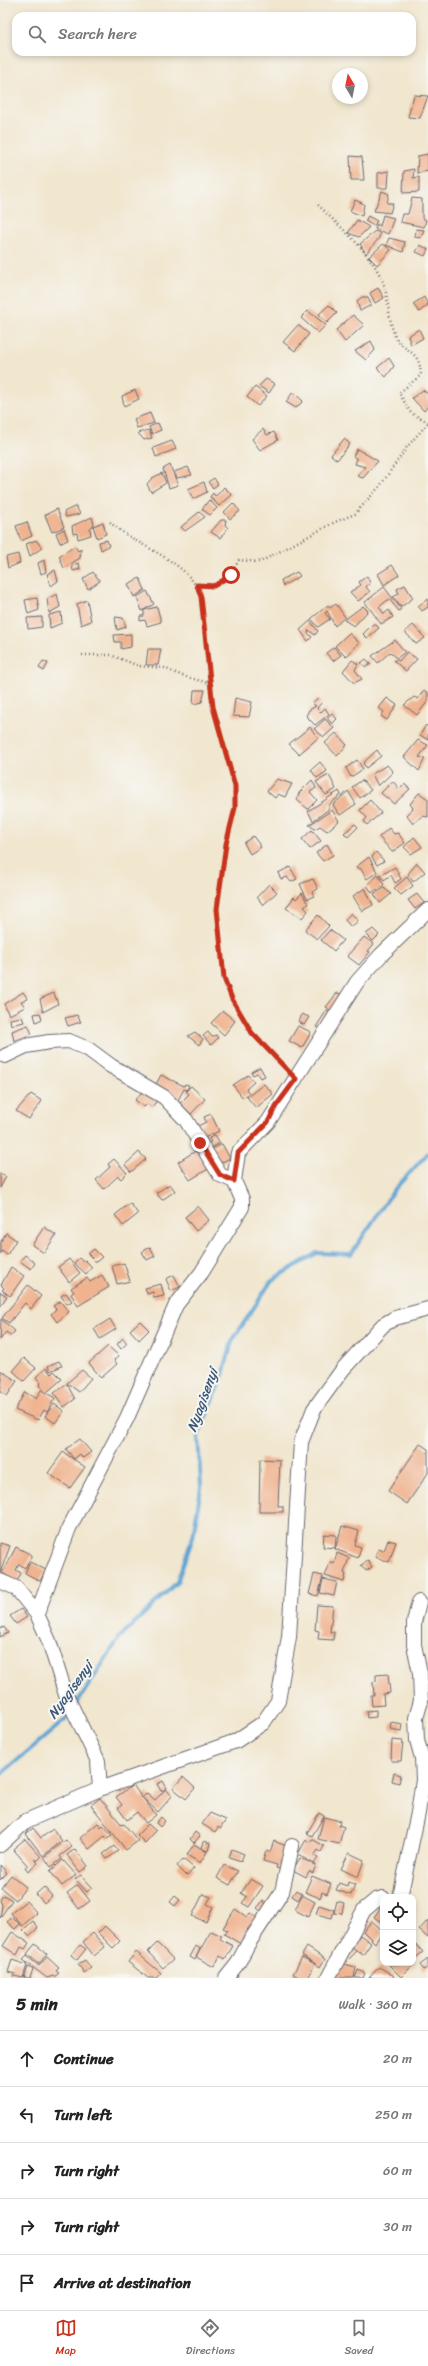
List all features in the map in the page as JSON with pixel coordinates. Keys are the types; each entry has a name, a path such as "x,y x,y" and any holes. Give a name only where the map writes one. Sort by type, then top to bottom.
{"street":[{"path":"37,1614 69,1528 127,1418 176,1305 202,1272 242,1207 242,1199 234,1181 238,1153 268,1122 276,1106 296,1079 356,982 381,955 428,910"},
{"path":"5,1056 26,1046 49,1042 69,1041 88,1049 111,1066 164,1097 186,1120 220,1175 234,1181"},
{"path":"0,1845 26,1821 100,1789 236,1740 263,1723 278,1701 289,1637 301,1442 314,1409 343,1369 383,1325 395,1318 428,1309"},
{"path":"0,1581 16,1588 37,1614 49,1641 66,1695 98,1761 100,1789"},
{"path":"401,1894 418,1813 423,1780 422,1758 417,1740 416,1718 421,1701 420,1673 414,1645 414,1622 419,1602"},
{"path":"226,1978 238,1963 248,1944 282,1892 292,1846"},
{"path":"328,1978 364,1910 376,1900 380,1899"}],"path":[{"path":"197,585 214,586 231,575 239,560 260,562 284,551 335,522 355,514 380,486 407,447 428,423 411,413 399,393 421,375 421,364 413,352 396,338 383,283 369,257 318,205"},
{"path":"110,522 120,532 176,565 197,585 201,597 209,683 213,707 235,786 235,808 226,844 217,909 224,978 232,999 252,1033 296,1079"},
{"path":"82,655 111,655 139,666 164,668 183,676 209,683"}],"building":[{"path":"414,95 428,96 420,118 408,117"},
{"path":"428,154 428,171 417,173 418,156"},
{"path":"350,156 362,157 364,180 351,180"},
{"path":"414,169 413,178 419,177 419,192 403,193 404,171"},
{"path":"389,171 388,188 378,188 378,173"},
{"path":"382,191 389,194 387,203 393,203 390,213 374,211"},
{"path":"412,198 422,199 422,218 426,220 424,227 400,222 402,214 408,214"},
{"path":"355,200 364,204 362,216 350,211"},
{"path":"383,215 394,218 388,234 375,229 377,224 380,226"},
{"path":"368,216 377,221 374,226 365,221"},
{"path":"357,220 369,227 359,237 348,233"},
{"path":"416,229 424,230 421,238 415,237"},
{"path":"375,231 380,233 379,238 366,254 360,244"},
{"path":"389,238 405,242 403,252 386,245"},
{"path":"383,244 391,250 377,265 369,257"},
{"path":"420,245 428,249 425,256 416,252"},
{"path":"378,288 384,298 375,303 370,293"},
{"path":"362,297 368,297 371,305 360,311 357,301"},
{"path":"424,297 428,305 419,312 413,304"},
{"path":"329,305 337,313 327,323 319,314"},
{"path":"308,311 326,325 318,333 301,318"},
{"path":"353,315 364,325 345,342 336,330"},
{"path":"298,325 309,334 295,351 283,342"},
{"path":"419,329 423,338 411,345 408,336"},
{"path":"371,341 375,350 366,360 355,351"},
{"path":"389,358 394,366 386,377 377,368"},
{"path":"266,379 275,384 269,393 259,386"},
{"path":"255,387 267,396 258,406 247,397"},
{"path":"135,390 139,399 124,406 122,396"},
{"path":"423,390 428,394 428,406 424,411 412,398"},
{"path":"293,392 303,401 296,408 286,402"},
{"path":"150,413 154,423 137,428 134,419"},
{"path":"158,423 161,430 152,434 149,427"},
{"path":"263,429 267,435 274,432 278,440 260,450 252,439"},
{"path":"149,430 152,438 144,440 138,433"},
{"path":"344,439 350,444 337,460 331,455"},
{"path":"172,441 176,449 156,457 153,448"},
{"path":"357,449 378,461 363,478 357,476 365,467 355,464 357,459 353,456"},
{"path":"170,465 178,485 169,488 163,469"},
{"path":"188,467 192,475 177,478 174,472"},
{"path":"162,473 166,483 151,492 147,484 152,478"},
{"path":"214,478 218,484 213,488 208,482"},
{"path":"204,482 207,492 193,499 188,489"},
{"path":"224,487 232,495 219,506 210,497 213,493 215,496"},
{"path":"209,500 217,508 210,515 202,509"},
{"path":"233,503 240,511 230,519 224,512"},
{"path":"76,506 80,514 66,517 64,512"},
{"path":"57,509 64,527 52,532 45,515"},
{"path":"199,512 205,517 185,531 181,527"},
{"path":"92,517 94,524 90,529 91,535 78,539 77,533 73,534 72,526"},
{"path":"221,520 226,520 225,525 228,528 220,538 211,532"},
{"path":"27,522 32,536 21,541 16,526"},
{"path":"103,522 106,534 97,538 93,526"},
{"path":"64,529 68,540 60,543 56,533"},
{"path":"36,540 42,548 30,556 26,544"},
{"path":"107,540 109,546 101,550 99,542"},
{"path":"75,546 78,551 81,549 80,558 64,568 59,556"},
{"path":"18,554 20,563 8,568 6,557"},
{"path":"44,560 46,572 41,574 38,563"},
{"path":"79,563 80,569 73,571 72,565"},
{"path":"392,565 399,575 384,585 378,574"},
{"path":"55,570 58,581 51,586 47,574"},
{"path":"93,572 100,581 88,589 83,579"},
{"path":"297,572 300,576 283,586 281,580"},
{"path":"367,576 370,583 366,587 370,592 358,601 350,592 361,585 359,582"},
{"path":"140,578 145,590 134,597 128,584"},
{"path":"405,585 413,598 401,607 393,597 399,594 397,589"},
{"path":"384,587 401,609 399,611 389,599 379,607 384,614 389,610 393,617 381,624 365,602"},
{"path":"147,591 154,604 142,611 137,597"},
{"path":"57,594 60,607 49,613 47,599"},
{"path":"37,598 39,610 28,614 25,600"},
{"path":"428,599 428,607 422,611 418,606"},
{"path":"87,600 91,621 81,625 77,604"},
{"path":"336,604 345,617 335,626 327,611 325,613 330,619 318,627 311,619 328,605 330,608"},
{"path":"363,606 368,611 354,626 344,620"},
{"path":"157,607 161,622 147,626 145,620 140,621 140,616 144,616 144,610"},
{"path":"61,612 62,623 50,628 49,615"},
{"path":"42,617 42,627 28,629 27,618"},
{"path":"115,617 123,618 126,627 117,630"},
{"path":"310,621 318,631 315,635 309,630 308,633 312,637 308,641 300,630"},
{"path":"374,623 379,628 367,638 363,634"},
{"path":"413,625 425,638 416,644 405,632"},
{"path":"349,633 359,643 346,657 335,646"},
{"path":"131,634 131,647 121,649 121,642 115,642 114,635"},
{"path":"395,640 405,652 397,658 390,652 378,663 372,656"},
{"path":"334,647 341,655 333,661 326,653"},
{"path":"148,649 161,649 158,665 146,665"},
{"path":"407,652 417,659 406,671 394,661 396,659 399,661"},
{"path":"366,659 371,664 366,667 361,663"},
{"path":"352,660 358,664 355,670 362,679 354,683 343,671"},
{"path":"43,661 48,663 44,671 39,668"},
{"path":"194,690 205,690 202,702 193,704"},
{"path":"424,690 428,693 428,701 417,715 404,705 414,697 418,699"},
{"path":"235,698 252,702 249,717 233,716"},
{"path":"318,698 322,702 317,708 320,713 325,708 329,714 315,725 306,716 309,710 316,706 312,703"},
{"path":"387,698 397,705 387,720 381,716 384,712 379,708"},
{"path":"332,713 337,719 332,724 327,718"},
{"path":"325,719 334,728 324,737 314,729"},
{"path":"426,725 428,727 428,740 420,735"},
{"path":"310,727 318,738 299,754 289,744"},
{"path":"336,733 347,745 337,756 325,743"},
{"path":"418,740 428,745 419,757 425,758 419,771 404,757"},
{"path":"377,750 381,756 366,768 363,763"},
{"path":"357,760 363,769 351,777 346,768"},
{"path":"320,762 327,771 317,778 311,770"},
{"path":"387,765 393,772 378,786 372,774"},
{"path":"329,775 336,789 326,795 316,782"},
{"path":"277,779 292,784 285,797 278,794 275,798 267,791"},
{"path":"312,780 316,788 310,792 317,800 308,809 297,800 299,793"},
{"path":"362,780 371,790 360,798 352,787"},
{"path":"393,781 399,789 404,784 410,789 394,804 381,793"},
{"path":"339,791 341,795 329,805 329,809 313,821 308,811"},
{"path":"348,791 356,804 340,815 333,805"},
{"path":"419,793 428,799 428,817 422,816 413,824 406,815 413,808 410,804"},
{"path":"370,800 381,813 367,825 364,821 367,818 360,810"},
{"path":"332,810 339,821 327,831 320,826 315,829 309,825"},
{"path":"355,824 358,827 348,837 344,833"},
{"path":"389,828 394,834 398,833 405,843 392,852 379,837"},
{"path":"312,830 321,841 310,849 302,839"},
{"path":"253,836 261,847 250,854 244,843"},
{"path":"414,837 422,847 411,854 404,847"},
{"path":"327,844 333,855 323,861 316,853"},
{"path":"376,852 384,861 377,865 372,857"},
{"path":"369,857 377,872 367,879 360,868 357,869 356,867"},
{"path":"417,863 425,872 413,882 408,874"},
{"path":"290,867 297,879 291,882 287,877 281,879 278,873"},
{"path":"395,867 401,879 395,883 391,875 384,880 380,876"},
{"path":"378,875 384,885 372,893 367,885"},
{"path":"407,877 413,886 401,895 394,888"},
{"path":"313,879 318,889 312,892 314,896 307,899 300,884"},
{"path":"269,884 277,892 263,905 257,897"},
{"path":"365,888 373,905 362,911 353,896"},
{"path":"384,888 391,894 380,903 374,894"},
{"path":"302,893 308,904 304,907 308,911 302,918 286,908 294,897 296,899"},
{"path":"417,894 424,903 415,909 408,900"},
{"path":"351,913 358,921 351,927 345,920"},
{"path":"318,915 329,926 317,939 305,930"},
{"path":"373,929 379,935 373,941 366,934"},
{"path":"330,930 343,940 334,951 321,940"},
{"path":"364,937 374,944 368,951 370,952 359,965 347,956"},
{"path":"23,992 28,999 21,1001 25,1007 9,1015 4,1004"},
{"path":"54,993 58,1004 43,1012 40,999"},
{"path":"337,993 345,995 334,1013 326,1007"},
{"path":"327,1010 333,1014 323,1031 316,1027"},
{"path":"223,1011 235,1021 224,1035 211,1023"},
{"path":"40,1013 42,1019 36,1022 34,1014"},
{"path":"302,1014 309,1017 304,1025 299,1022"},
{"path":"77,1015 81,1022 68,1026 65,1018"},
{"path":"22,1017 24,1022 11,1025 10,1019"},
{"path":"28,1025 32,1034 14,1041 12,1031"},
{"path":"298,1026 311,1032 302,1048 289,1041"},
{"path":"195,1032 203,1039 199,1045 188,1036"},
{"path":"208,1032 212,1037 216,1035 218,1038 211,1045 203,1036"},
{"path":"260,1067 265,1076 260,1078 257,1073 253,1075 251,1072"},
{"path":"161,1075 184,1086 185,1084 189,1085 187,1090 184,1089 178,1100 159,1092 155,1086"},
{"path":"248,1075 254,1082 246,1089 249,1093 243,1098 233,1085"},
{"path":"264,1084 273,1094 256,1108 247,1097"},
{"path":"191,1086 205,1099 191,1114 180,1103 189,1094 186,1091"},
{"path":"146,1087 159,1098 152,1107 147,1104 144,1107 135,1100"},
{"path":"31,1094 42,1101 29,1119 16,1111"},
{"path":"211,1114 219,1131 204,1138 198,1126 206,1122 204,1117"},
{"path":"215,1135 220,1143 209,1149 207,1144 211,1142 209,1138"},
{"path":"222,1144 230,1158 217,1165 210,1150"},
{"path":"197,1150 208,1169 190,1180 178,1162"},
{"path":"139,1152 146,1159 131,1172 125,1165"},
{"path":"114,1159 127,1173 121,1179 118,1176 104,1189 96,1180 110,1167 108,1164"},
{"path":"0,1173 6,1177 0,1188"},
{"path":"170,1184 175,1191 162,1200 156,1193"},
{"path":"130,1203 138,1214 123,1226 115,1215"},
{"path":"198,1206 209,1220 196,1231 185,1217"},
{"path":"44,1227 56,1235 44,1253 32,1245"},
{"path":"6,1233 16,1240 7,1255 2,1251 0,1254 0,1243"},
{"path":"150,1247 155,1256 147,1260 142,1252"},
{"path":"94,1249 102,1257 96,1262 88,1254"},
{"path":"25,1255 35,1263 31,1269 20,1261"},
{"path":"79,1258 83,1262 85,1260 92,1267 86,1274 74,1263"},
{"path":"69,1259 80,1273 69,1282 58,1267"},
{"path":"124,1263 130,1281 117,1284 112,1266"},
{"path":"11,1267 24,1276 10,1296 2,1290 4,1288 1,1285"},
{"path":"102,1275 109,1287 78,1306 71,1294 74,1292 71,1288 87,1278 90,1282"},
{"path":"174,1275 180,1287 171,1291 166,1279"},
{"path":"161,1284 164,1296 154,1298 153,1292 147,1294 145,1288"},
{"path":"28,1285 41,1296 31,1309 25,1303 9,1323 2,1318"},
{"path":"0,1292 7,1296 0,1307"},
{"path":"66,1293 72,1301 67,1304 61,1296"},
{"path":"60,1301 69,1312 57,1322 51,1314 56,1309 53,1306"},
{"path":"1,1319 15,1331 11,1336 6,1332 0,1340"},
{"path":"110,1319 116,1329 100,1339 94,1329"},
{"path":"140,1321 149,1330 139,1340 130,1330"},
{"path":"123,1338 127,1343 121,1349 117,1344"},
{"path":"108,1346 119,1356 114,1360 117,1364 101,1378 89,1363"},
{"path":"24,1358 36,1368 24,1381 13,1371"},
{"path":"59,1361 62,1366 50,1371 48,1366"},
{"path":"46,1368 51,1374 54,1371 62,1379 46,1393 39,1385 41,1383 36,1377"},
{"path":"0,1370 17,1381 7,1396 0,1391 2,1379"},
{"path":"82,1370 91,1378 79,1392 67,1383"},
{"path":"67,1384 75,1399 64,1407 54,1393"},
{"path":"41,1390 55,1398 47,1412 44,1410 38,1420 15,1410 25,1392 36,1399"},
{"path":"54,1404 64,1411 55,1423 45,1416"},
{"path":"80,1439 91,1452 83,1458 80,1454 74,1459 66,1449"},
{"path":"420,1444 428,1449 428,1473 407,1504 388,1491"},
{"path":"63,1452 85,1467 70,1488 48,1473"},
{"path":"260,1459 280,1460 278,1506 283,1506 283,1512 259,1512"},
{"path":"342,1526 359,1531 355,1545 361,1547 358,1558 335,1549"},
{"path":"324,1534 336,1535 335,1548 323,1547"},
{"path":"388,1540 396,1542 389,1562 375,1557 378,1549 384,1551"},
{"path":"0,1543 10,1546 0,1573"},
{"path":"16,1547 32,1555 25,1568 19,1564 16,1570 21,1573 17,1581 2,1573"},
{"path":"337,1553 349,1558 344,1573 346,1574 344,1582 325,1576 330,1562 334,1563"},
{"path":"368,1561 372,1567 366,1571 361,1565"},
{"path":"30,1562 46,1570 40,1581 25,1573"},
{"path":"314,1574 323,1576 318,1596 309,1594"},
{"path":"323,1579 337,1582 334,1596 320,1593"},
{"path":"317,1605 333,1606 330,1632 334,1632 333,1640 318,1639 319,1631 315,1630"},
{"path":"21,1609 27,1617 16,1624 10,1616"},
{"path":"4,1627 8,1633 0,1637 0,1629"},
{"path":"388,1674 390,1693 383,1694 384,1705 372,1706 371,1695 374,1695 373,1682 376,1681 376,1675"},
{"path":"376,1710 376,1717 367,1718 366,1711"},
{"path":"391,1722 402,1724 401,1731 390,1729"},
{"path":"392,1740 403,1741 401,1761 391,1761"},
{"path":"394,1773 401,1775 399,1783 392,1781"},
{"path":"183,1777 195,1788 186,1799 173,1788"},
{"path":"163,1781 167,1788 161,1791 157,1784"},
{"path":"133,1785 142,1798 147,1793 155,1800 166,1789 172,1796 158,1812 143,1798 156,1815 146,1823 137,1812 127,1820 118,1808 122,1805 116,1797"},
{"path":"100,1798 122,1825 124,1824 138,1841 126,1850 91,1805"},
{"path":"210,1813 226,1820 220,1829 218,1827 215,1832 202,1824"},
{"path":"319,1813 324,1816 312,1836 307,1833"},
{"path":"161,1817 165,1821 160,1827 156,1823"},
{"path":"324,1817 340,1821 339,1825 344,1827 339,1844 318,1839"},
{"path":"98,1823 101,1827 103,1825 112,1835 107,1839 105,1836 89,1849 80,1838"},
{"path":"148,1824 156,1831 145,1843 137,1835"},
{"path":"33,1828 41,1838 53,1829 62,1841 43,1856 26,1834"},
{"path":"195,1832 200,1836 194,1843 190,1839"},
{"path":"25,1839 41,1857 37,1861 34,1859 38,1863 28,1872 25,1868 28,1866 13,1849"},
{"path":"312,1839 324,1846 321,1852 318,1850 314,1856 318,1858 314,1864 298,1854 306,1840 310,1842"},
{"path":"66,1840 72,1847 60,1856 62,1859 51,1867 44,1857"},
{"path":"204,1841 210,1843 208,1851 202,1849"},
{"path":"274,1841 286,1846 280,1864 284,1866 283,1870 276,1868 277,1865 263,1861 266,1851 270,1852"},
{"path":"194,1844 207,1852 200,1863 187,1855"},
{"path":"114,1846 118,1851 107,1859 103,1854"},
{"path":"75,1849 88,1866 80,1872 67,1855"},
{"path":"232,1849 244,1854 241,1861 229,1857"},
{"path":"349,1853 364,1860 358,1877 341,1869"},
{"path":"300,1858 316,1865 313,1873 309,1871 306,1877 293,1870"},
{"path":"183,1859 194,1868 187,1876 177,1866"},
{"path":"63,1860 76,1875 62,1886 50,1871"},
{"path":"0,1865 7,1873 0,1880"},
{"path":"224,1865 238,1871 230,1885 217,1878"},
{"path":"11,1875 26,1887 16,1900 1,1888"},
{"path":"81,1875 92,1887 87,1892 75,1879"},
{"path":"312,1876 331,1884 327,1894 322,1892 320,1898 305,1892"},
{"path":"251,1879 263,1886 249,1907 242,1903 247,1897 241,1893"},
{"path":"348,1882 355,1884 351,1895 336,1890 339,1883 347,1886"},
{"path":"78,1885 90,1901 79,1909 67,1893"},
{"path":"44,1887 52,1896 44,1903 36,1894"},
{"path":"296,1890 302,1894 298,1900 292,1896"},
{"path":"203,1894 211,1897 207,1904 213,1907 206,1922 192,1916"},
{"path":"3,1895 12,1900 0,1918 2,1905 0,1900"},
{"path":"302,1895 315,1902 308,1917 295,1910"},
{"path":"175,1896 180,1900 175,1906 170,1902"},
{"path":"26,1901 37,1913 22,1926 11,1913"},
{"path":"263,1901 268,1905 262,1912 257,1908"},
{"path":"337,1901 344,1903 342,1914 334,1913"},
{"path":"319,1905 334,1910 332,1918 316,1914"},
{"path":"380,1908 380,1922 374,1917"},
{"path":"235,1909 247,1917 250,1913 257,1918 247,1930 250,1931 241,1944 224,1934 227,1930 223,1928"},
{"path":"11,1917 20,1924 15,1929 7,1922"},
{"path":"428,1920 428,1938 419,1930"},
{"path":"33,1921 38,1928 29,1936 23,1930"},
{"path":"372,1921 380,1928 380,1936 375,1943 363,1931"},
{"path":"105,1926 120,1941 113,1948 98,1933"},
{"path":"211,1931 222,1936 220,1939 233,1946 225,1959 220,1956 214,1967 196,1957"},
{"path":"12,1932 29,1943 25,1949 21,1947 17,1955 3,1946"},
{"path":"93,1933 105,1947 94,1956 83,1942"},
{"path":"360,1935 371,1943 363,1955 352,1947"},
{"path":"157,1943 173,1959 163,1968 148,1952"},
{"path":"35,1944 47,1954 39,1964 27,1954"},
{"path":"416,1944 423,1952 416,1958"},
{"path":"80,1945 86,1949 77,1960 71,1955"},
{"path":"196,1946 200,1949 195,1960 190,1957"},
{"path":"307,1947 325,1959 320,1967 302,1955"},
{"path":"352,1948 356,1952 346,1962 342,1958"},
{"path":"136,1952 161,1973 156,1978 148,1978 128,1962"},
{"path":"27,1956 39,1966 47,1957 59,1968 56,1971 59,1973 54,1977 47,1978 23,1960"},
{"path":"302,1957 315,1964 307,1978 300,1978 293,1974"},
{"path":"428,1959 428,1967 424,1970 420,1965"},
{"path":"12,1960 27,1965 23,1978 14,1976 15,1974 8,1972"},
{"path":"85,1960 91,1968 84,1973 78,1964"},
{"path":"340,1963 356,1967 354,1978 336,1978"},
{"path":"390,1966 412,1966 401,1977"},
{"path":"28,1967 33,1969 30,1978 24,1978"},
{"path":"379,1967 394,1976 393,1978 369,1978"},
{"path":"358,1970 365,1973 363,1978 355,1978"}],"waterway":[{"name":"Nyagisenyi","path":"75,1706 120,1637 177,1582 193,1537 201,1487 198,1436 223,1375 232,1341 272,1280 317,1253 351,1254 394,1190 428,1153"},
{"name":"Nyagisenyi","path":"0,1775 65,1720 71,1712"}],"route":[{"path":"200,1143 207,1157 220,1175 234,1181 238,1153 268,1122 276,1106 296,1079 252,1033 232,999 224,978 217,909 226,844 235,808 235,786 213,707 209,683 201,597 197,585 214,586 231,575"}]}
